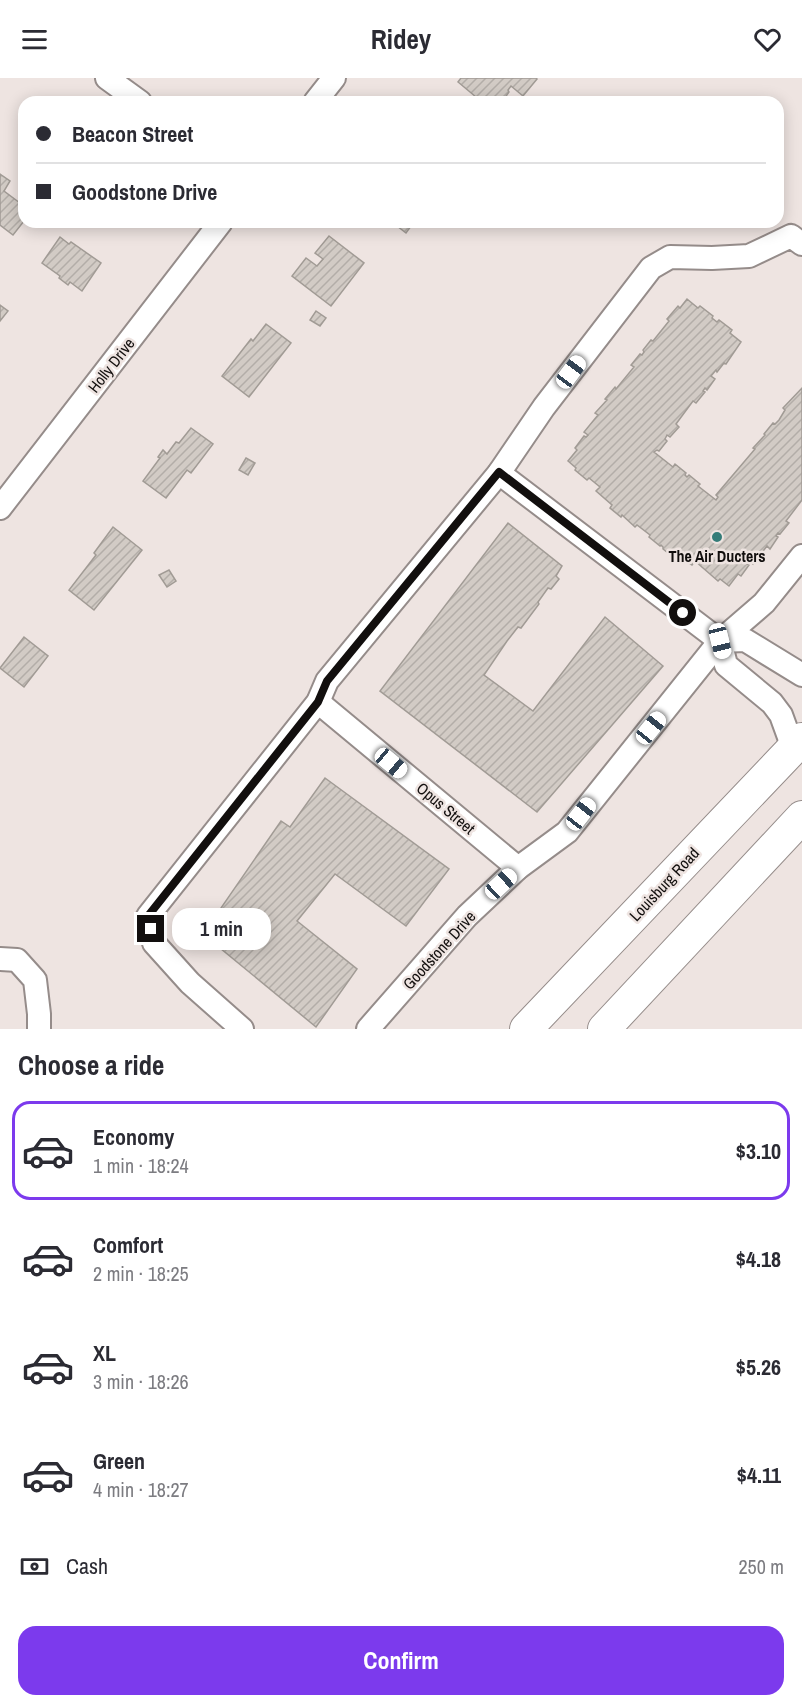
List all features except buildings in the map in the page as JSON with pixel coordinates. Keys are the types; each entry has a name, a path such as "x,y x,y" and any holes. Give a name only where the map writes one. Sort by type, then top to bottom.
{"highway":[{"name":"Louisburg Road","path":"526,1029 798,743"},
{"path":"604,1029 802,817"}],"street":[{"path":"107,78 132,96"},
{"path":"320,96 334,78"},
{"name":"Holly Drive","path":"0,508 216,228"},
{"path":"243,1029 190,983 154,943 148,916 318,702 327,681 499,472 544,407 651,268 670,257 748,256 791,236 802,244"},
{"path":"499,472 720,641 726,665 772,703 798,743"},
{"name":"Goodstone Drive","path":"368,1029 467,916 518,868 567,832 720,641 764,603 802,556"},
{"path":"720,641 746,640 802,675"},
{"name":"Opus Street","path":"318,702 518,868"},
{"path":"0,959 17,960 35,980 39,1029"}],"place":[{"name":"The Air Ducters","path":"717,537"}],"route":[{"path":"151,929 148,916 318,702 327,681 499,472 683,613"}]}
